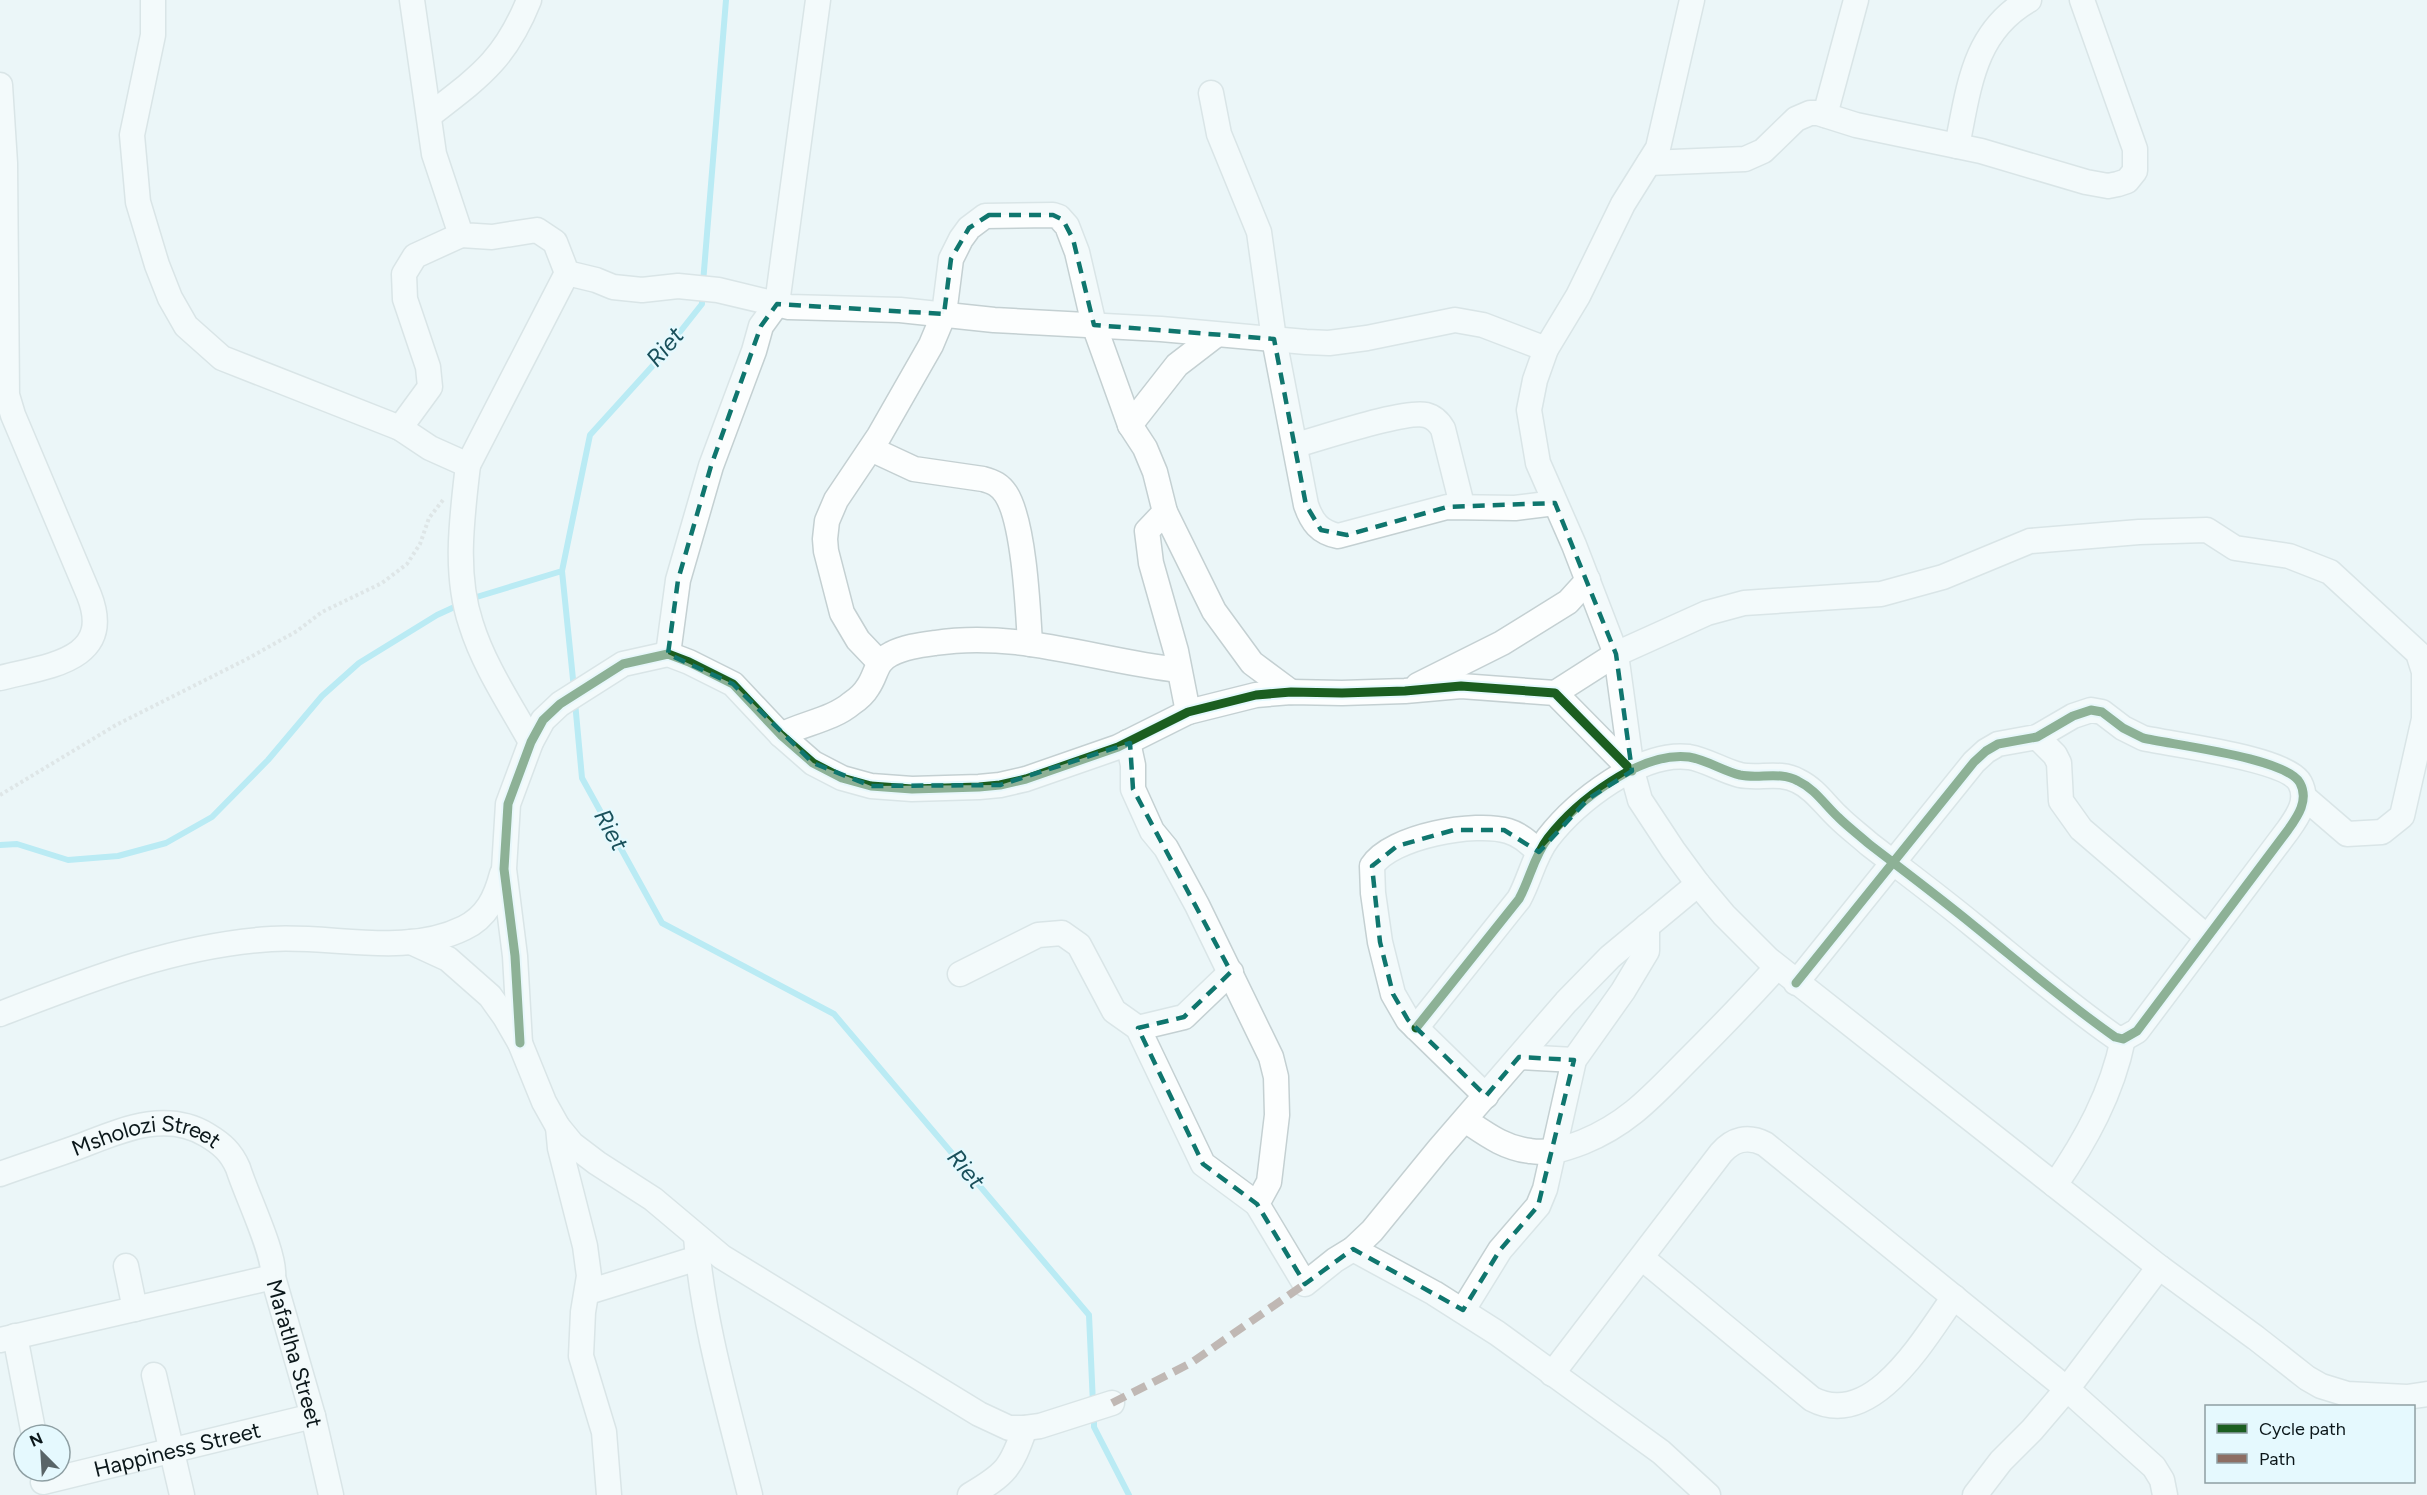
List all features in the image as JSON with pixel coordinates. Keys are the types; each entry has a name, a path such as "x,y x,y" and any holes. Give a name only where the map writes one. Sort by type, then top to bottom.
{"street":[{"path":"153,0 153,35 132,135 138,202 157,265 170,298 186,326 222,358 400,428 430,448 468,465"},
{"path":"412,0 434,154 460,235"},
{"path":"430,115 484,72 502,53 519,24 529,0"},
{"path":"668,654 678,580 711,466 761,326 777,304 818,0"},
{"path":"1692,0 1658,148 1623,204 1578,296 1546,349 1534,380 1529,410 1538,462 1588,580 1616,654 1632,771 1640,800 1698,884 1746,938 1777,967 2159,1268 2320,1386 2347,1394 2367,1396 2407,1397 2427,1394"},
{"path":"1825,115 1856,0"},
{"path":"1957,146 1978,56 1994,28 2029,0"},
{"path":"1649,163 1745,159 1764,151 1796,119 1810,113 1957,146 2108,186 2127,181 2133,176 2136,164 2135,149 2082,0"},
{"path":"1211,93 1219,134 1259,232 1274,339 1306,505 1311,519 1321,530 1331,535 1347,535 1431,511 1462,505 1515,508 1556,503"},
{"path":"0,94 4,163 3,395 93,605 96,626 89,645 76,654 59,662 0,678"},
{"path":"879,662 858,640 842,613 825,539 825,528 832,508 871,449 937,333 944,314 951,259 961,239 969,228 989,214 1037,213 1059,217 1067,226 1077,252 1094,325 1130,425 1145,448 1155,472 1165,512 1214,611 1252,663 1291,692"},
{"path":"400,428 430,387 428,367 405,299 404,274 414,256 460,235 492,237 537,230 555,242 567,273 468,465 460,529 462,576 470,624 489,667 531,742"},
{"path":"567,273 613,287 642,290 678,286 718,290 789,307 900,310 994,320 1094,325 1329,343 1455,321 1483,325 1546,349"},
{"path":"1130,425 1177,365 1216,335"},
{"path":"1296,445 1407,415 1431,416 1443,429 1462,505"},
{"path":"871,449 904,466 984,479 994,482 1002,490 1011,503 1017,525 1027,599 1030,644"},
{"path":"1165,512 1148,531 1152,563 1188,712"},
{"path":"520,1043 515,956 504,869 508,804 531,742 543,720 560,704 623,664 668,654 733,684 782,735 813,763 842,778 871,786 912,789 1000,785 1084,760 1128,742 1188,712 1240,698 1291,692 1405,691 1461,686 1555,693 1616,654 1707,613 1744,603 1881,594 1943,577 2030,541 2139,532 2206,530 2235,548 2289,555 2330,572 2418,654 2424,672 2424,719 2402,816 2382,832 2347,834 2304,797"},
{"path":"1405,691 1502,643 1568,602 1588,580"},
{"path":"782,735 834,715 852,704 868,687 879,662 903,649 962,639 991,639 1030,644 1138,665 1179,670"},
{"path":"1555,693 1632,771"},
{"path":"1796,982 1974,762 1998,744 2037,736 2084,711 2096,710 2106,714 2130,733 2143,738 2233,754 2284,770 2297,778 2304,797 2302,807 2288,830 2137,1031 2123,1039 2117,1065 2093,1126 2055,1185"},
{"path":"2037,736 2055,755 2060,767 2061,801 2081,829 2207,937"},
{"path":"1128,742 1133,765 1132,789 1152,831 1166,848 1231,972 1271,1057 1276,1077 1276,1115 1269,1182 1257,1204"},
{"path":"1416,1028 1519,899 1539,852 1558,827 1604,786 1632,771 1647,763 1689,757 1741,775 1786,776 1812,790 1852,830 1893,863 1971,923 2073,1007 2123,1039"},
{"path":"1486,1096 1408,1020 1394,994 1380,942 1371,876 1372,866 1376,859 1397,846 1438,832 1454,830 1504,830 1521,837 1539,852"},
{"path":"0,1014 136,964 207,946 272,939 411,942 440,937 464,928 479,919 490,906 498,890 504,869"},
{"path":"960,974 1038,935 1062,933 1079,945 1114,1011 1138,1028 1203,1164 1257,1204 1305,1284 1353,1249 1372,1231 1566,1002 1610,957 1698,884"},
{"path":"1463,1310 1500,1250 1538,1206 1545,1189 1575,1060 1623,991 1647,951 1647,926"},
{"path":"411,942 448,959 476,982 505,1017 520,1043 544,1102 558,1127 572,1144 653,1199 697,1247 731,1263 979,1414 1009,1428 1040,1426 1112,1403"},
{"path":"1465,1120 1508,1147 1531,1152 1552,1151 1598,1136 1632,1115 1651,1099 1737,1012 1777,967"},
{"path":"1138,1028 1184,1017 1231,972"},
{"path":"1519,1057 1575,1060"},
{"name":"Msholozi Street","path":"0,1174 123,1131 161,1123 180,1123 192,1127 222,1144 233,1157 269,1249 273,1264 273,1277"},
{"path":"558,1127 560,1148 585,1246 589,1276 583,1312 581,1356 604,1432 609,1495"},
{"path":"1552,1374 1726,1147 1739,1140 1750,1138 1765,1143 2067,1389 2154,1467 2162,1480 2165,1495"},
{"path":"588,1292 697,1247"},
{"path":"697,1247 700,1282 714,1349 750,1495"},
{"path":"1353,1249 1463,1310 1661,1452 1708,1495"},
{"path":"1642,1258 1812,1399 1825,1405 1846,1405 1879,1391 1927,1335 1954,1297"},
{"path":"126,1266 135,1309"},
{"path":"1975,1495 2001,1461 2067,1389 2159,1268"},
{"name":"Mafatlha Street","path":"8,1338 273,1277 313,1416 331,1495"},
{"path":"8,1338 31,1423"},
{"path":"154,1375 182,1495"},
{"name":"Happiness Street","path":"72,1476 313,1416"},
{"path":"970,1495 998,1478 1010,1466 1025,1428"}],"path":[{"path":"0,795 116,725 247,659 297,630 322,612 382,583 407,564 420,544 429,518 468,465"}],"highlighted area":[{"path":"989,215 1053,215 1063,220 1073,239 1094,325 1274,339 1306,505 1321,530 1347,535 1447,507 1555,503 1616,654 1632,771 1588,799 1539,852 1504,830 1454,830 1397,846 1372,866 1380,942 1393,994 1408,1020 1486,1096 1519,1057 1574,1060 1538,1206 1500,1250 1463,1310 1353,1249 1305,1284 1257,1204 1203,1164 1138,1028 1184,1017 1231,972 1133,789 1130,743 1000,785 871,786 813,763 733,684 668,654 678,580 711,466 761,326 777,304 944,314 951,259 969,228"}],"waterway":[{"name":"Riet","path":"703,283 726,0"},
{"name":"Riet","path":"574,689 562,571 590,435 657,361 702,304 702,294"},
{"path":"470,599 562,571"},
{"path":"0,845 17,844 68,860 118,856 166,843 212,817 268,760 322,696 359,663 437,615 461,604"},
{"name":"Riet","path":"575,702 582,778 662,923 834,1014 1089,1315 1093,1404"},
{"name":"Riet","path":"1094,1414 1094,1427 1129,1495"}],"marked path":[{"path":"1112,1403 1191,1363 1305,1284"}],"cycle path":[{"path":"520,1043 515,956 504,869 508,804 531,742 543,720 560,704 623,664 668,654 689,662 733,684 781,735 813,763 842,778 871,786 912,789 979,787 1026,779 1118,747 1188,712 1256,695 1291,692 1405,691 1461,686 1555,693 1632,771"},
{"path":"1416,1028 1519,899 1539,852 1548,838 1575,809 1630,770 1670,757 1689,757 1740,775 1784,776 1804,784 1869,844 1882,854 1895,864 1947,904 2078,1010 2115,1037 2123,1039 2137,1031 2288,830 2303,802 2300,783 2291,774 2274,766 2228,754 2143,738 2123,728 2102,712 2091,710 2073,716 2037,737 1998,744 1974,762 1796,983"}]}
